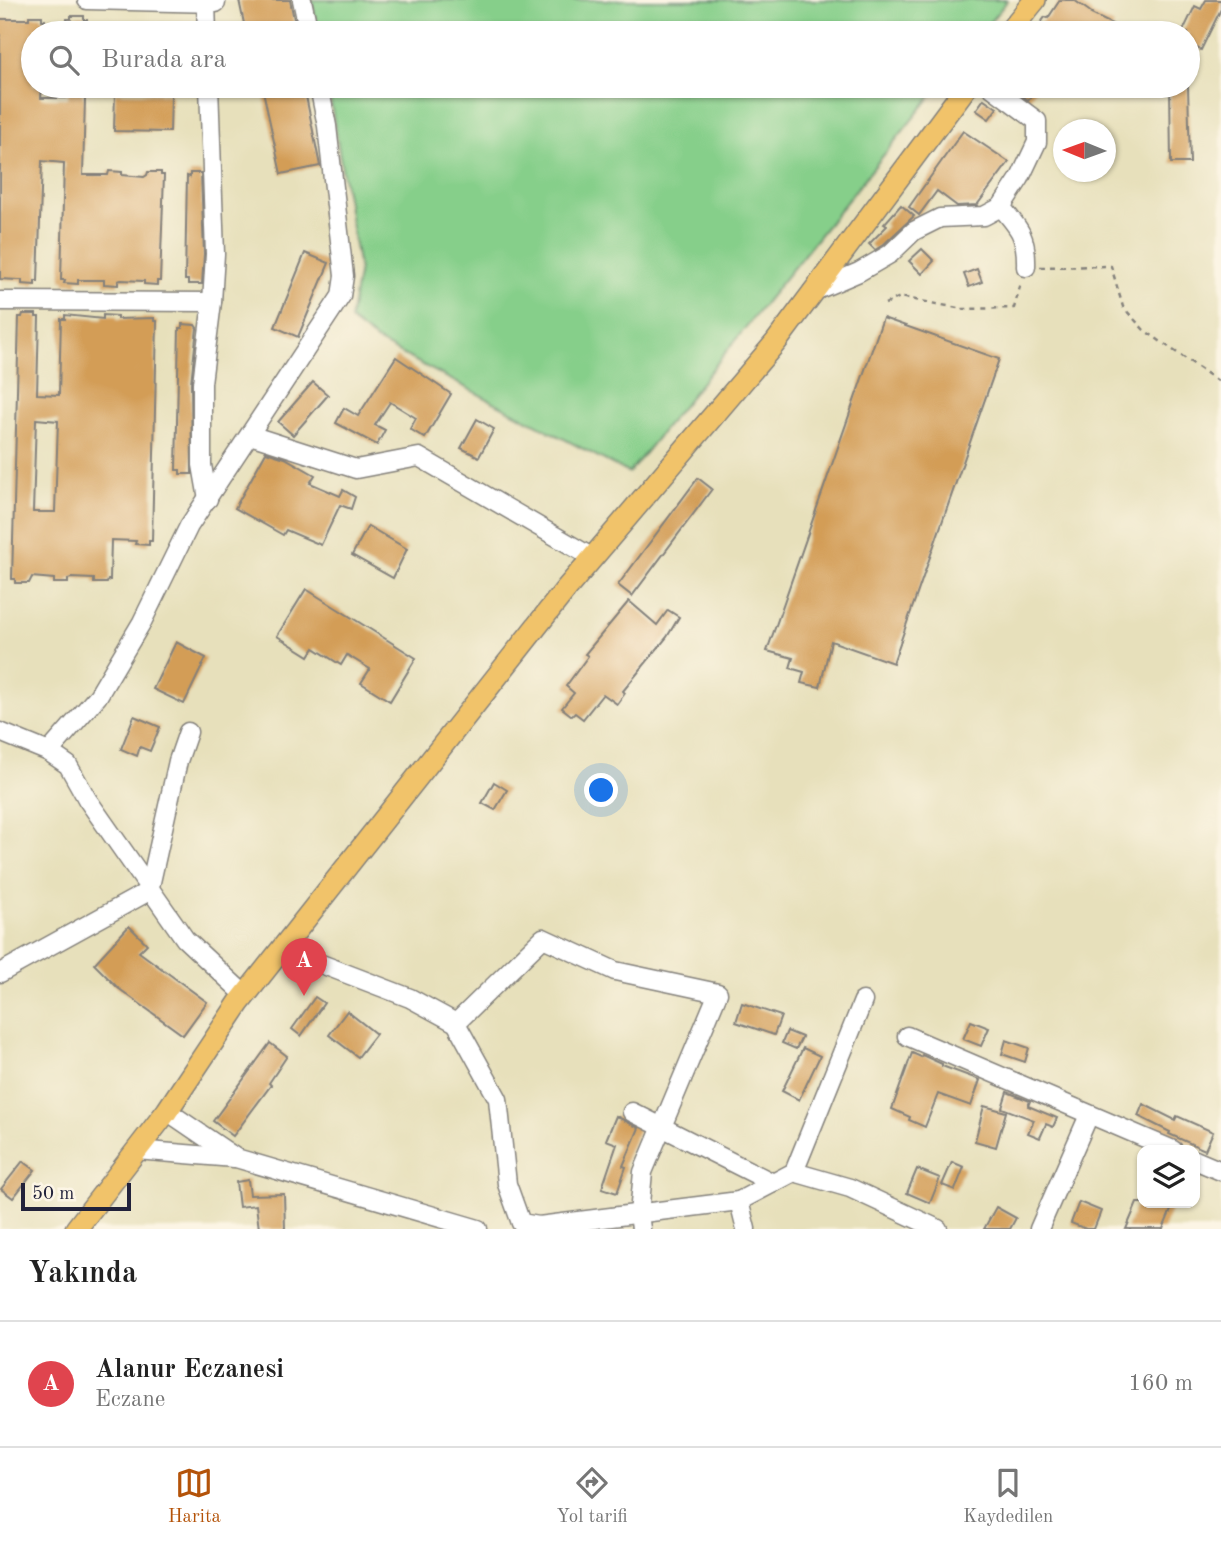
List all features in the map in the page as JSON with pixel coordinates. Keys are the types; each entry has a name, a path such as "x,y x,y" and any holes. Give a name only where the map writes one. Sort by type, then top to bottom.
{"main road":[{"path":"1018,21 1035,0"},
{"path":"76,1229 167,1111 245,995 593,558 776,342 958,98"}],"street":[{"path":"87,0 211,2 209,21"},
{"path":"302,0 306,21"},
{"path":"208,499 202,465 202,383 215,254 209,98"},
{"path":"49,752 98,696 142,622 189,526 341,296 344,276 321,98"},
{"path":"811,293 859,272 890,254 914,231 940,218 984,216 1001,207 1020,178 1037,142 1037,121 1006,98"},
{"path":"1001,207 1021,230 1027,246 1026,267"},
{"path":"0,302 212,302"},
{"path":"250,435 356,469 419,457 593,558"},
{"path":"0,732 49,752 68,765 87,799 184,939 245,995"},
{"path":"0,973 149,891 178,761 188,732"},
{"path":"456,1023 543,938 615,971 718,993 643,1172 640,1221"},
{"path":"282,949 410,998 456,1023 498,1099 507,1184 520,1226 640,1221 739,1201 794,1172 863,1001"},
{"path":"906,1036 1161,1145"},
{"path":"167,1111 236,1158"},
{"path":"632,1112 774,1183"},
{"path":"1039,1229 1089,1115"},
{"path":"136,1150 236,1158 478,1229"},
{"path":"1200,1162 1221,1171"},
{"path":"794,1172 850,1188 938,1229"},
{"path":"739,1201 746,1229"}],"path":[{"path":"885,304 900,297 963,309 1014,308 1026,267 1111,267 1123,307 1144,330 1221,383"}],"green space":[{"path":"312,0 1008,0 991,21 316,21"},
{"path":"330,98 929,98 629,473 379,342 350,320 359,269"}],"building":[{"path":"239,0 290,0 294,21 243,21"},
{"path":"1060,0 1074,0 1091,14 1106,21 1042,21 1045,17 1048,18"},
{"path":"1206,0 1221,0 1221,9 1201,50 1200,21 1188,21 1195,6 1201,9"},
{"path":"29,16 42,16 45,21 21,21 21,98 85,98 83,175 108,175 109,171 144,177 148,172 161,172 161,175 164,175 160,281 157,281 157,285 144,284 144,281 121,280 118,285 104,284 104,280 78,280 78,284 64,283 65,280 61,280 64,163 42,161 38,281 35,281 35,285 22,284 22,280 0,279 0,19 29,19"},
{"path":"71,16 84,16 87,21 67,21"},
{"path":"115,98 171,98 170,132 114,131"},
{"path":"265,98 306,98 320,166 281,174"},
{"path":"1170,98 1188,98 1190,163 1171,163"},
{"path":"984,99 997,108 989,119 976,110"},
{"path":"963,131 1009,162 977,205 957,206 937,191 919,215 909,207"},
{"path":"190,173 201,173 204,254 202,284 188,284 188,280 185,280 187,176 190,177"},
{"path":"901,205 914,216 875,250 869,244 887,226 884,224"},
{"path":"922,249 934,261 922,274 909,261"},
{"path":"305,253 329,263 298,337 275,327"},
{"path":"977,269 982,282 969,287 964,274"},
{"path":"23,314 36,314 36,317 39,317 37,394 59,395 61,319 65,319 65,315 103,319 103,315 117,316 117,319 154,318 154,321 157,321 152,541 149,541 149,545 135,544 136,541 111,540 110,580 107,583 94,583 94,579 71,578 68,583 54,583 54,579 32,577 29,583 15,583 15,579 12,579 19,317","holes":["36,419 58,421 55,512 33,512"]},
{"path":"883,318 999,359 893,663 831,641 820,687 801,683 804,672 790,668 793,658 767,651"},
{"path":"182,324 195,325 197,328 191,383 192,474 180,474 180,470 176,470 179,328 182,328"},
{"path":"396,357 451,394 425,438 410,429 416,418 390,402 375,425 385,430 377,445 336,423 344,408 358,416"},
{"path":"313,382 328,395 293,435 278,422"},
{"path":"477,419 494,429 479,457 461,448"},
{"path":"266,452 285,458 315,475 310,483 340,496 343,490 355,497 351,509 340,505 321,545 286,530 283,535 235,508"},
{"path":"698,478 712,489 632,596 618,585"},
{"path":"368,526 407,549 393,578 352,555"},
{"path":"306,589 416,658 390,701 361,683 370,669 347,655 341,665 314,648 309,656 277,636"},
{"path":"629,601 657,625 668,610 679,617 667,637 623,691 625,693 617,704 603,694 583,719 575,713 572,716 562,708 574,693 566,686 588,656 585,654"},
{"path":"176,642 206,658 184,704 153,689"},
{"path":"134,716 160,727 150,751 140,747 137,756 121,749"},
{"path":"494,782 507,790 495,810 482,803"},
{"path":"129,926 147,944 139,952 207,1002 183,1035 118,988 94,964"},
{"path":"315,997 324,1003 301,1036 292,1029"},
{"path":"742,1003 781,1016 774,1035 736,1022"},
{"path":"347,1011 376,1034 358,1057 329,1035"},
{"path":"971,1021 989,1028 981,1046 963,1039"},
{"path":"787,1031 802,1037 796,1049 782,1043"},
{"path":"1006,1040 1029,1048 1025,1062 1002,1054"},
{"path":"270,1043 287,1056 269,1083 271,1085 233,1136 213,1121"},
{"path":"803,1048 820,1056 799,1100 782,1091"},
{"path":"912,1053 980,1080 971,1106 938,1094 925,1127 892,1109"},
{"path":"1007,1092 1030,1101 1028,1106 1057,1118 1053,1127 1046,1124 1040,1138 1028,1133 1034,1120 1002,1108"},
{"path":"1143,1104 1175,1120 1177,1116 1213,1132 1205,1150 1200,1145 1169,1134 1170,1132 1138,1116"},
{"path":"984,1106 1006,1112 996,1147 975,1141"},
{"path":"616,1116 639,1128 623,1166 626,1167 617,1193 602,1188 617,1144 606,1140"},
{"path":"23,1161 35,1170 13,1198 1,1189"},
{"path":"952,1162 964,1167 955,1190 942,1185"},
{"path":"917,1169 940,1178 930,1203 907,1193"},
{"path":"248,1180 250,1195 284,1194 285,1229 259,1229 256,1205 239,1207 236,1182"},
{"path":"1079,1202 1101,1211 1094,1229 1071,1223"},
{"path":"1137,1203 1137,1208 1172,1208 1163,1229 1126,1229"},
{"path":"996,1207 1016,1218 1010,1229 984,1229"}],"place":[{"name":"Alanur Eczanesi","path":"304,996"}]}
